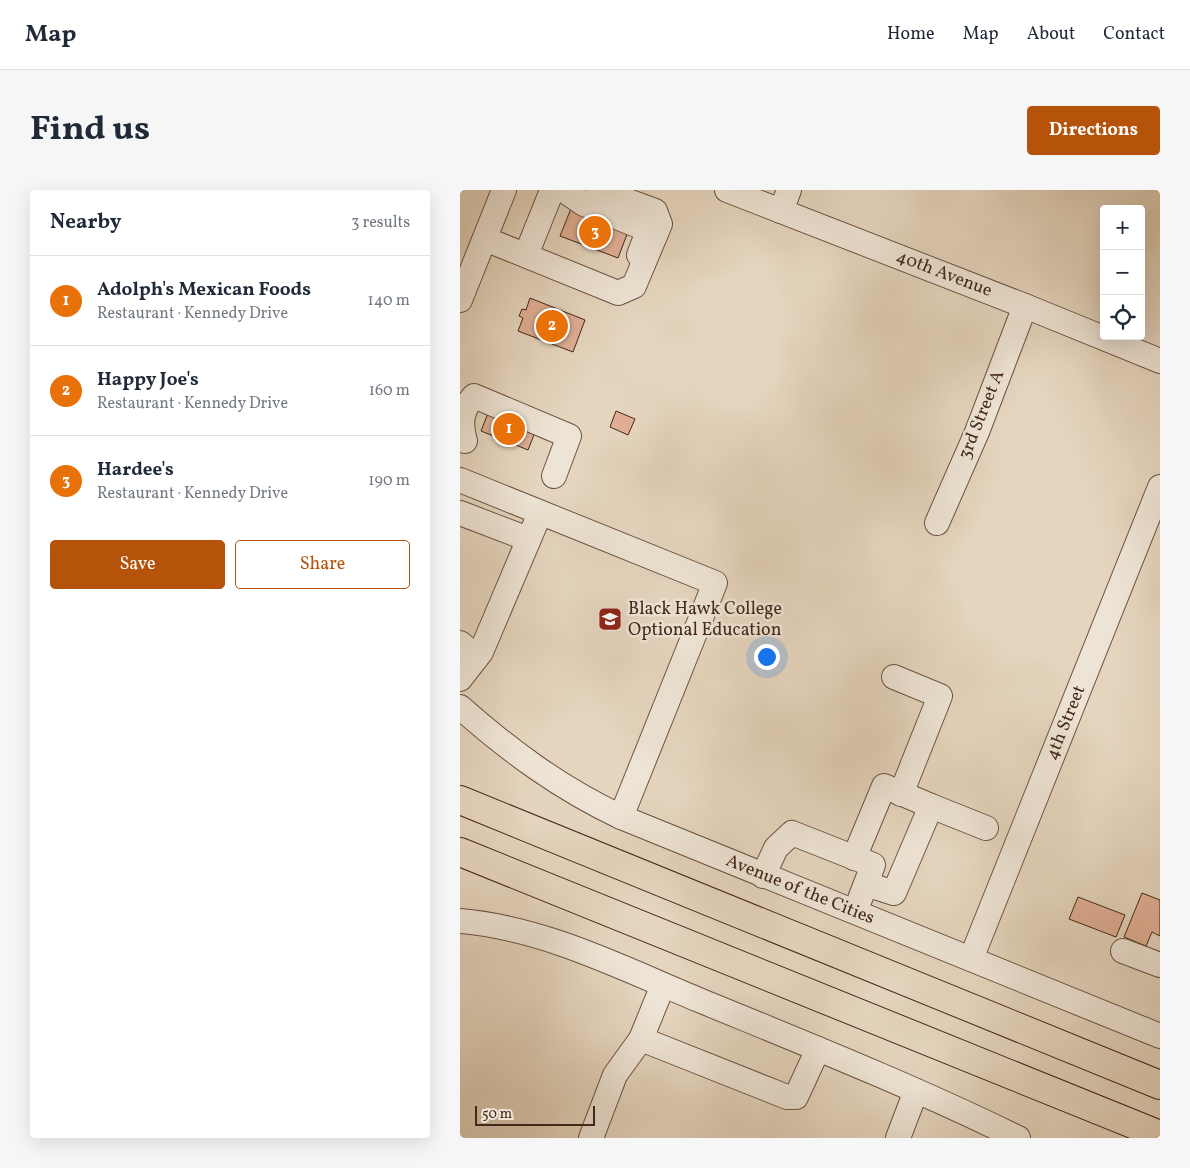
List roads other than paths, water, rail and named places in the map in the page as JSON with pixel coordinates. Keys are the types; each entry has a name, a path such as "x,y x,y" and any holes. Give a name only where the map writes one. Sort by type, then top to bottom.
{"main road":[{"path":"460,788 550,826 666,884"},
{"path":"460,800 1160,1085"},
{"path":"460,852 1160,1135"}],"street":[{"path":"460,300 504,190"},
{"path":"485,238 618,293 634,286 660,224 655,210 598,190"},
{"name":"40th Avenue","path":"727,190 785,200 1025,306 1160,361"},
{"path":"526,255 559,191 584,204 644,228 647,234 635,267 634,286"},
{"name":"3rd Street A","path":"937,523 977,432 1025,306"},
{"path":"465,441 461,427 464,406 474,396 570,436 554,476"},
{"path":"460,480 715,583 621,817"},
{"name":"4th Street","path":"971,959 1160,487"},
{"path":"460,679 468,650 480,652 540,512"},
{"path":"460,513 528,539"},
{"path":"894,677 940,696 902,794"},
{"name":"Avenue of the Cities","path":"460,707 508,749 536,769 563,787 621,817 1160,1036"},
{"path":"854,858 884,786 986,828"},
{"path":"866,884 894,893 931,806"},
{"path":"763,876 776,848 792,833 873,865 855,912"},
{"path":"460,920 539,935 818,1049 963,1111 1018,1138"},
{"path":"1123,951 1160,965"},
{"path":"591,1138 615,1074 641,1039 664,985"},
{"path":"641,1039 787,1097 796,1097 818,1049"},
{"path":"898,1138 916,1091"}],"place":[{"name":"Hardee's","path":"595,232"},
{"name":"Happy Joe's","path":"552,326"},
{"name":"Adolph's Mexican Foods","path":"509,429"},
{"name":"Black Hawk College Optional Education","path":"610,619"}]}
